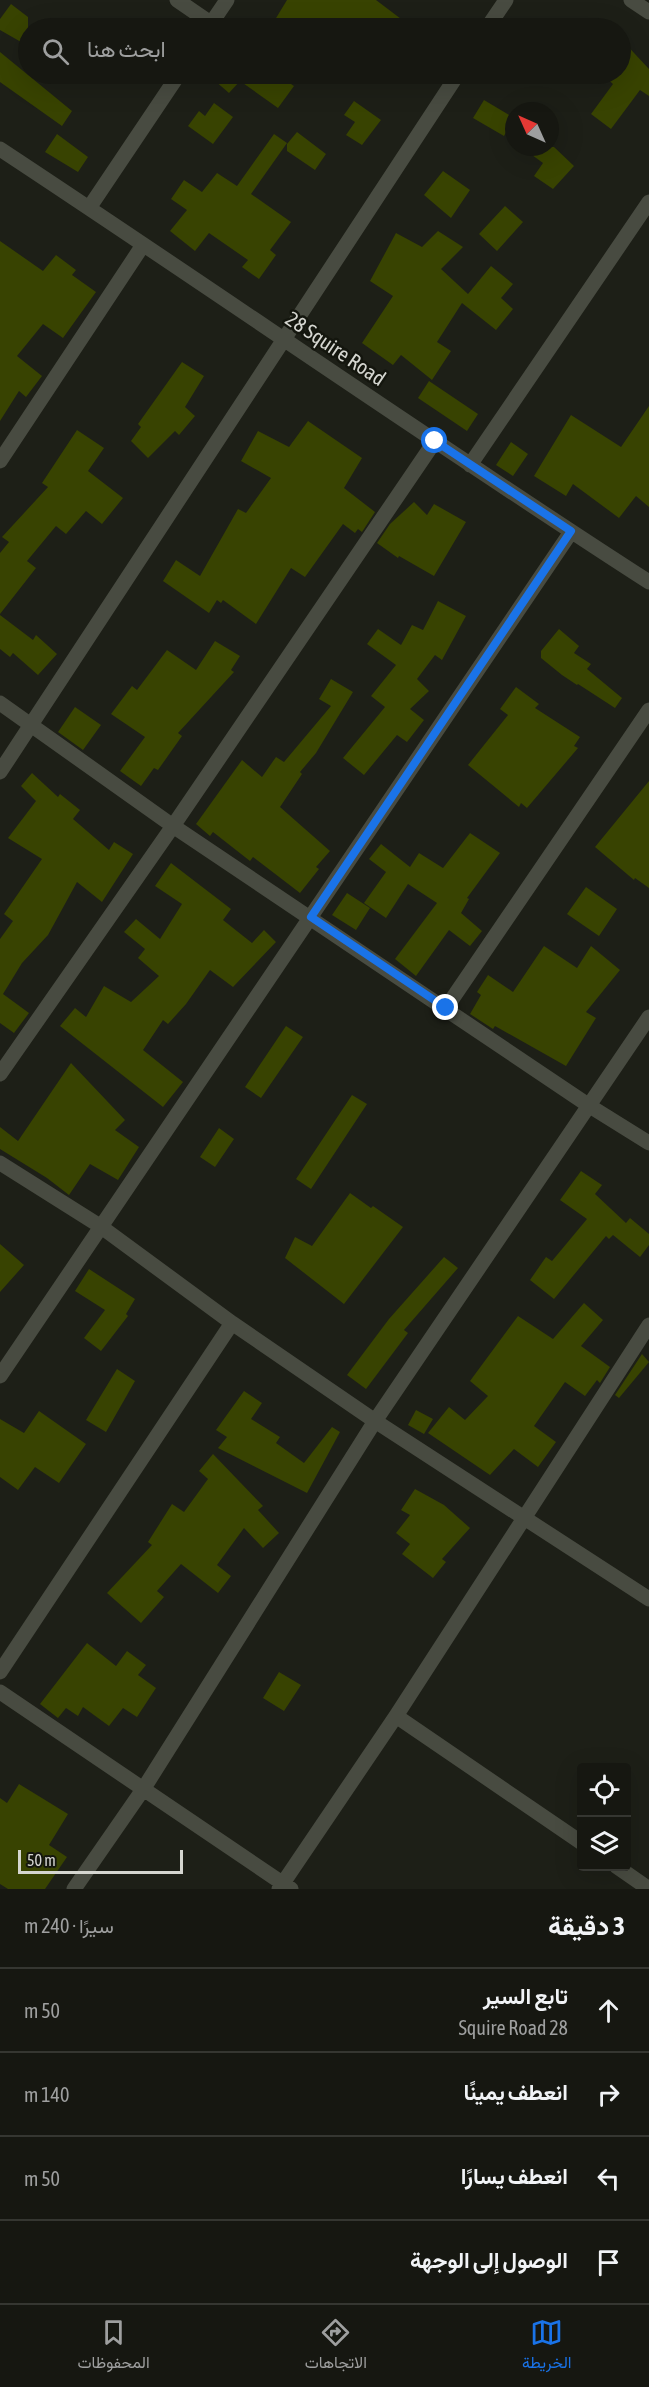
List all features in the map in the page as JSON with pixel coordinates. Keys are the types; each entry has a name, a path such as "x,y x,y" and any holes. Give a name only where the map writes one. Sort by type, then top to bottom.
{"street":[{"path":"177,0 200,18"},
{"path":"215,18 227,0"},
{"path":"494,18 506,0"},
{"path":"631,0 649,12"},
{"path":"89,208 171,84"},
{"path":"0,772 451,84"},
{"name":"28 Squire Road","path":"2,155 89,208 470,465 649,582"},
{"path":"470,465 649,202"},
{"path":"0,461 143,245"},
{"path":"0,1074 173,826 435,441"},
{"path":"0,1376 571,531"},
{"path":"0,703 173,826 588,1105 649,1143"},
{"path":"446,1008 649,710"},
{"path":"74,1889 144,1788 375,1421 649,1017"},
{"path":"0,1163 100,1226 232,1323 375,1421 524,1520 649,1599"},
{"path":"0,1672 232,1323"},
{"path":"0,1692 144,1788 284,1887 649,1325"},
{"path":"396,1716 577,1840"},
{"path":"623,1871 649,1889"}],"building":[{"path":"287,0 376,0 400,18 276,18"},
{"path":"11,4 28,17 18,18 18,40 0,30 0,19"},
{"path":"631,50 649,69 649,96 640,90 611,129 591,114 613,84 631,84"},
{"path":"0,52 18,67 18,84 39,84 72,111 62,126 0,82"},
{"path":"219,84 237,84 229,93"},
{"path":"244,84 291,84 294,86 278,108"},
{"path":"484,100 505,113 505,134 504,136 473,118"},
{"path":"354,101 381,120 362,145 346,135 355,122 344,115"},
{"path":"214,103 233,117 213,144 188,126 199,111 205,116"},
{"path":"297,132 326,154 315,170 287,151 287,144"},
{"path":"57,134 88,157 78,172 45,152"},
{"path":"274,134 287,143 251,194 291,222 270,250 276,255 259,279 242,267 248,260 209,233 195,251 170,231 187,210 171,199 184,180 202,192 217,173 237,186"},
{"path":"559,152 574,166 553,189 534,176 543,163 533,156 559,156"},
{"path":"443,171 470,190 451,218 424,195"},
{"path":"505,206 523,222 497,251 479,234"},
{"path":"438,231 463,247 441,269 468,294 491,266 513,284 501,298 513,309 496,330 462,303 437,342 451,351 432,380 401,355 393,365 362,343 393,296 370,281 396,233 422,247"},
{"path":"0,241 43,271 56,255 76,270 72,275 96,292 63,338 43,324 17,356 42,376 26,397 19,391 0,421"},
{"path":"182,362 204,376 185,407 195,416 179,435 175,431 148,458 131,441 141,427 138,424"},
{"path":"429,381 478,414 467,431 418,398"},
{"path":"649,406 649,507 636,496 619,518 573,484 566,496 534,476 571,415 621,447"},
{"path":"308,421 362,458 344,488 375,512 362,532 358,529 355,533 343,524 305,577 291,568 256,624 223,600 221,603 217,600 209,613 163,581 176,560 200,576 238,509 246,513 271,478 241,461 258,431 289,447"},
{"path":"77,430 104,448 88,471 123,498 102,524 86,511 66,534 56,526 27,561 36,568 0,614 0,553 9,542 2,537 48,487 42,483"},
{"path":"511,442 528,454 513,476 496,465"},
{"path":"414,502 427,515 434,504 466,522 434,576 399,556 398,558 377,543 390,524"},
{"path":"438,601 466,616 442,660 435,655 417,679 429,691 410,709 424,720 407,742 397,735 364,775 343,758 385,707 371,696 396,665 367,644 378,629 401,645 412,625 423,630"},
{"path":"0,615 33,640 36,635 57,654 38,675 13,653 10,657 0,649"},
{"path":"559,629 579,646 574,653 591,664 587,669 622,698 615,708 562,675 541,658 541,651"},
{"path":"215,641 240,656 231,670 234,672 178,733 182,736 158,770 154,768 141,786 120,771 145,737 111,714 132,686 137,690 167,650 196,670"},
{"path":"331,679 353,692 316,753 300,772 302,774 280,807 330,851 316,867 319,869 300,893 253,857 250,861 213,832 210,836 196,824 242,760 262,777 276,757 284,762 331,706 319,699"},
{"path":"516,687 539,704 535,708 580,737 574,746 578,748 527,808 521,803 519,807 468,765 508,715 500,709"},
{"path":"75,707 101,725 83,750 58,732"},
{"path":"32,773 58,797 60,794 80,810 73,819 109,850 114,842 133,854 102,902 77,882 48,935 22,963 3,994 29,1013 14,1033 0,1023 0,939 13,921 4,914 42,859 8,838 36,801 21,786"},
{"path":"649,781 649,888 635,878 634,880 595,847"},
{"path":"470,833 500,853 467,898 469,899 461,913 482,931 470,946 449,930 416,976 395,959 437,903 408,884 386,918 364,903 386,872 369,859 381,844 410,867 419,853 443,868"},
{"path":"171,863 231,909 223,920 252,943 264,930 276,942 233,987 210,970 186,1004 168,1024 163,1020 143,1050 183,1082 163,1107 60,1026 75,1008 86,1017 104,986 131,1002 159,976 138,958 145,949 124,932 136,919 160,939 182,904 155,886"},
{"path":"586,887 617,909 599,936 567,914"},
{"path":"347,893 370,908 356,930 332,915"},
{"path":"544,946 577,968 591,946 620,970 586,1012 596,1018 566,1066 495,1026 493,1029 470,1014 481,995 477,992 488,975 513,992"},
{"path":"286,1026 303,1037 261,1098 245,1087"},
{"path":"71,1063 125,1120 115,1130 139,1147 118,1180 90,1164 69,1195 47,1178 0,1149 0,1127 18,1141"},
{"path":"352,1095 367,1104 311,1189 296,1179"},
{"path":"219,1128 234,1139 215,1167 200,1157"},
{"path":"581,1171 602,1185 595,1194 626,1223 630,1218 649,1234 649,1245 640,1257 613,1235 609,1239 606,1236 554,1299 530,1280 546,1257 552,1261 587,1219 560,1200"},
{"path":"350,1193 403,1227 344,1304 285,1258 295,1237 312,1246"},
{"path":"0,1244 24,1265 0,1292"},
{"path":"444,1257 458,1268 404,1330 408,1333 366,1389 347,1375 389,1319"},
{"path":"89,1269 135,1299 126,1314 128,1316 101,1351 84,1338 105,1310 75,1291"},
{"path":"584,1303 603,1320 581,1346 610,1367 600,1383 597,1380 585,1396 565,1382 534,1426 556,1442 538,1467 514,1449 490,1475 428,1433 449,1407 465,1420 488,1396 470,1381 518,1316 553,1339"},
{"path":"642,1354 649,1362 619,1398 615,1395"},
{"path":"117,1369 135,1381 106,1432 86,1420"},
{"path":"244,1391 262,1403 251,1419 280,1437 276,1443 304,1463 332,1427 340,1432 307,1493 218,1448 227,1437 216,1430"},
{"path":"416,1410 433,1419 424,1434 408,1425"},
{"path":"39,1411 86,1444 59,1483 35,1467 18,1490 0,1477 0,1419 24,1433"},
{"path":"213,1454 263,1506 258,1510 279,1533 263,1548 244,1528 217,1565 231,1576 218,1593 181,1564 157,1591 164,1597 141,1623 107,1593 152,1545 148,1542 172,1504 184,1512 208,1479 199,1471"},
{"path":"415,1489 444,1505 470,1528 442,1559 446,1562 433,1578 402,1554 410,1544 396,1533 410,1515 401,1510"},
{"path":"87,1643 116,1666 127,1651 146,1665 138,1675 156,1688 137,1717 123,1708 109,1726 83,1707 78,1716 66,1708 58,1718 40,1704"},
{"path":"279,1672 301,1685 284,1711 263,1698"},
{"path":"19,1784 68,1814 49,1845 67,1857 45,1889 8,1889 0,1884 0,1798 7,1803"}],"route":[{"path":"435,441 571,531 311,917 446,1008"}]}
